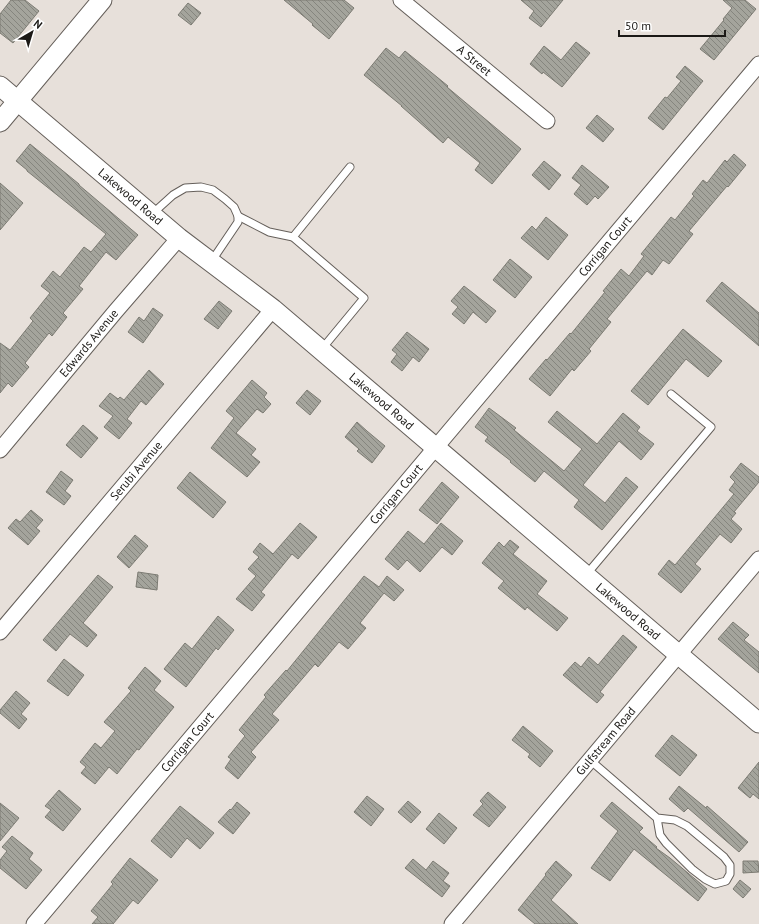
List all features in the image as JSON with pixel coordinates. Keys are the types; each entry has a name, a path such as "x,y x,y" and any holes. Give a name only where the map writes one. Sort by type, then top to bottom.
{"street":[{"path":"0,122 102,0"},
{"name":"A Street","path":"401,0 547,121"},
{"name":"Corrigan Court","path":"34,924 759,64"},
{"name":"Lakewood Road","path":"0,86 179,238 273,309 759,723"},
{"name":"Edwards Avenue","path":"0,450 179,238"},
{"name":"Serubi Avenue","path":"0,632 273,309"},
{"name":"Gulfstream Road","path":"452,924 759,560"}],"lane":[{"path":"293,237 350,167"},
{"path":"152,214 173,195 185,188 201,187 213,190 225,199 234,207 238,216 238,222 210,262"},
{"path":"238,216 269,232 293,237 364,298 321,350"},
{"path":"586,575 711,427 672,394"},
{"path":"590,760 656,818 675,820 687,826 724,857 730,865 730,874 726,881 715,884 705,879 692,868 666,843 660,835 656,818"}],"building":[{"path":"11,0 25,0 39,11 13,43 0,33 0,14"},
{"path":"284,0 344,0 354,8 329,39"},
{"path":"521,0 563,0 541,27 529,18 534,11"},
{"path":"723,0 745,0 756,9 714,60 700,49 732,8"},
{"path":"188,3 201,13 191,25 178,15"},
{"path":"576,42 590,53 562,87 530,64 544,46 561,60"},
{"path":"386,48 399,58 405,51 521,149 492,184 475,170 480,163 448,137 443,143 402,106 364,75"},
{"path":"685,66 703,81 663,130 648,118 665,97 667,98 681,81 676,77"},
{"path":"597,115 614,129 603,142 586,128"},
{"path":"30,144 138,235 116,260 106,252 79,286 83,289 63,313 67,317 52,336 49,333 25,363 29,367 12,387 8,383 0,393 0,343 10,350 33,321 30,318 50,293 41,286 53,271 60,277 84,247 91,252 106,234 16,161"},
{"path":"734,154 746,165 689,231 693,234 669,264 663,260 652,275 647,271 607,319 611,322 589,349 591,351 574,371 572,369 550,396 529,379 570,333 571,334 605,292 603,291 621,269 629,276 644,256 641,254 671,217 675,220 694,196 692,194 703,180 707,183 725,160 727,162"},
{"path":"544,161 561,175 549,190 532,175"},
{"path":"582,165 609,187 598,199 595,196 587,205 574,194 581,185 572,178"},
{"path":"0,183 23,203 0,230"},
{"path":"546,217 568,235 548,260 521,238 532,226 536,230"},
{"path":"510,259 532,277 515,298 493,280"},
{"path":"722,282 759,313 759,346 706,301"},
{"path":"464,286 496,311 486,323 473,312 464,324 452,314 458,307 451,301"},
{"path":"219,301 232,311 218,329 204,319"},
{"path":"153,308 163,315 143,343 128,332 139,317 144,321"},
{"path":"683,329 722,361 708,377 686,359 648,405 631,391"},
{"path":"407,332 429,349 419,362 413,357 402,371 391,362 397,354 392,350"},
{"path":"149,370 164,384 146,405 141,401 127,419 132,423 119,439 104,427 113,416 99,406 110,393 118,399 120,397 124,400"},
{"path":"252,380 267,393 264,397 271,404 263,413 257,409 236,433 256,449 251,455 260,462 247,477 211,448 234,418 226,411"},
{"path":"307,390 321,401 310,415 296,403"},
{"path":"489,408 516,428 514,430 564,471 582,449 548,422 557,411 597,444 623,413 640,427 637,431 654,444 641,460 619,441 583,485 605,503 626,477 638,487 602,530 574,507 579,500 544,471 535,482 485,441 488,437 475,427"},
{"path":"357,422 385,446 372,463 357,451 359,449 345,437"},
{"path":"83,425 98,438 81,458 66,445"},
{"path":"741,463 759,477 759,482 734,512 736,513 731,519 742,529 731,543 720,534 695,564 701,569 681,593 658,574 669,560 675,565 734,494 729,490 735,482 730,477"},
{"path":"61,471 73,480 65,491 71,496 64,505 46,492"},
{"path":"190,472 226,502 213,518 177,488"},
{"path":"442,482 459,497 437,524 419,510"},
{"path":"31,510 43,520 36,528 40,531 28,545 8,528 16,519 20,522"},
{"path":"300,523 317,537 298,559 292,554 261,592 265,595 252,611 236,599 256,576 248,569 259,557 253,552 260,543 273,554"},
{"path":"441,523 463,541 452,555 442,547 420,572 407,560 398,570 385,559 408,531 424,544"},
{"path":"135,535 148,546 129,568 117,557"},
{"path":"510,540 519,547 513,554 547,581 537,594 568,618 557,631 527,607 525,610 498,588 504,581 482,563 499,542 504,547"},
{"path":"138,572 158,575 157,590 136,587"},
{"path":"98,575 113,587 83,623 97,635 87,647 70,634 56,651 43,640"},
{"path":"364,576 379,587 387,576 404,590 394,601 384,593 360,623 366,628 348,649 339,642 318,667 315,664 272,714 279,720 251,752 256,757 238,779 225,768 231,759 228,757 245,736 239,730 266,697 264,695 286,670 287,671"},
{"path":"218,616 234,630 218,650 216,648 186,687 164,669 185,643 192,649"},
{"path":"733,622 749,635 744,640 759,652 759,673 718,639"},
{"path":"623,635 637,647 600,692 604,695 597,703 563,675 575,662 581,667 589,657 598,665"},
{"path":"64,659 84,675 68,696 47,681"},
{"path":"145,667 161,681 154,690 174,707 139,750 137,749 117,774 109,767 95,784 81,773 86,767 80,762 95,743 101,748 115,731 104,722 131,691 128,688"},
{"path":"16,691 30,703 21,714 27,719 19,729 0,713 0,710"},
{"path":"523,726 553,751 540,767 528,757 530,754 512,740"},
{"path":"672,735 697,755 680,776 655,756"},
{"path":"759,762 759,799 753,794 750,798 738,788"},
{"path":"679,786 706,808 707,806 748,842 739,852 688,808 684,812 669,799"},
{"path":"59,790 81,809 63,831 45,817 51,810 45,806"},
{"path":"488,792 506,807 489,827 473,815 483,804 480,801"},
{"path":"367,796 384,809 371,826 354,812"},
{"path":"408,801 421,812 411,823 398,812"},
{"path":"237,802 250,813 233,834 218,822"},
{"path":"612,802 643,828 639,832 657,847 656,848 707,889 698,901 634,849 610,881 591,868 618,831 600,816"},
{"path":"0,803 19,818 0,841"},
{"path":"180,806 214,833 200,849 187,838 171,858 151,841"},
{"path":"439,813 457,828 444,844 426,829"},
{"path":"12,836 33,853 29,859 42,870 26,889 0,868 0,860 7,851 2,847"},
{"path":"130,858 158,880 138,904 133,900 113,924 92,924 98,917 91,911 113,884 111,882"},
{"path":"413,859 426,870 433,861 449,873 443,881 450,886 442,897 405,868"},
{"path":"556,861 572,875 551,900 578,924 535,924 518,910"},
{"path":"743,861 758,861 759,872 743,873"},
{"path":"740,880 751,889 743,898 733,889"}]}
